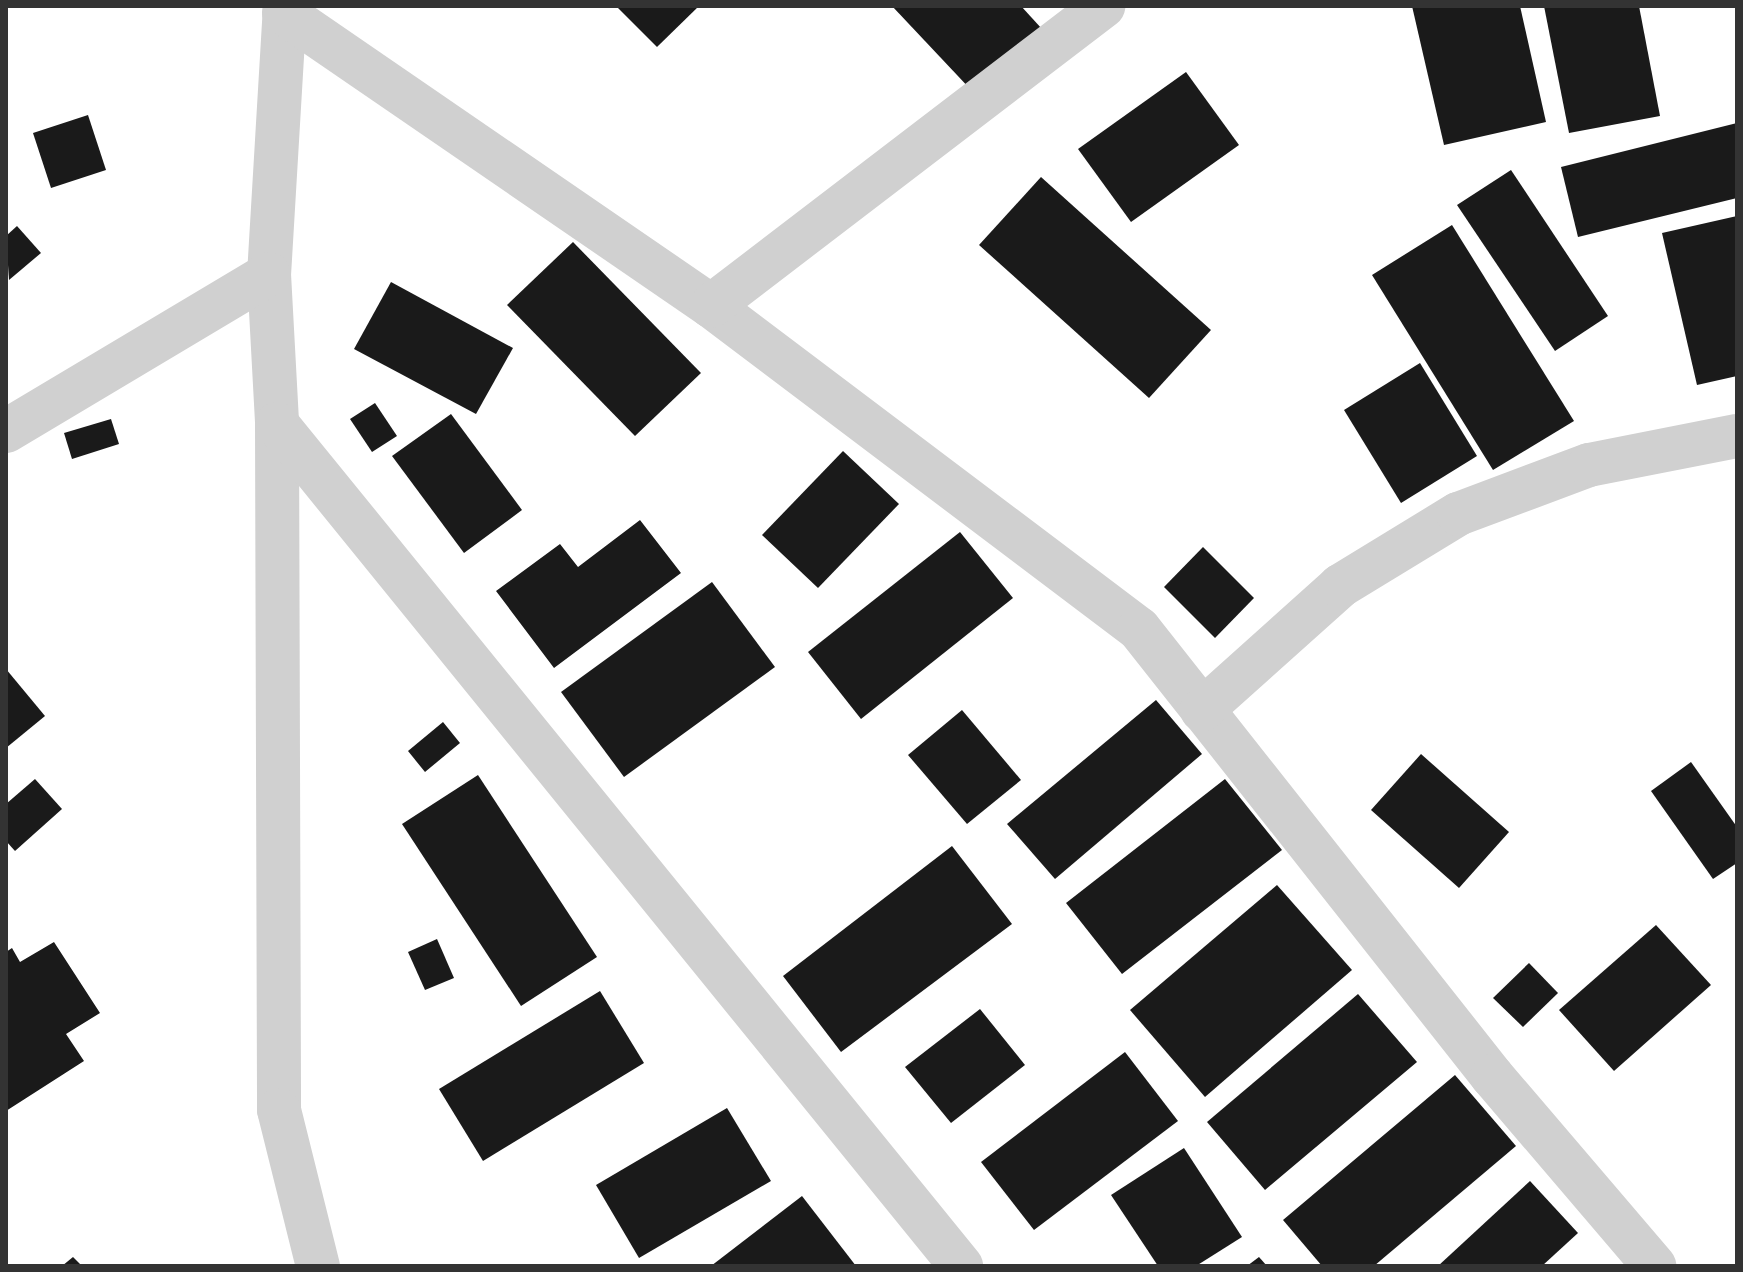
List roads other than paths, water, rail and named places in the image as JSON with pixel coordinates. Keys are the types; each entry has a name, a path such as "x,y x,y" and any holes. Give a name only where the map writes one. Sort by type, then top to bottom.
{"street":[{"path":"711,306 1104,6"},
{"path":"285,10 711,306 1139,629 1492,1076 1654,1266"},
{"path":"285,10 269,274 277,424 279,1110 318,1266"},
{"path":"6,431 269,274"},
{"path":"277,424 961,1266"},
{"path":"1202,710 1340,586 1458,514 1589,465 1737,436"}]}
